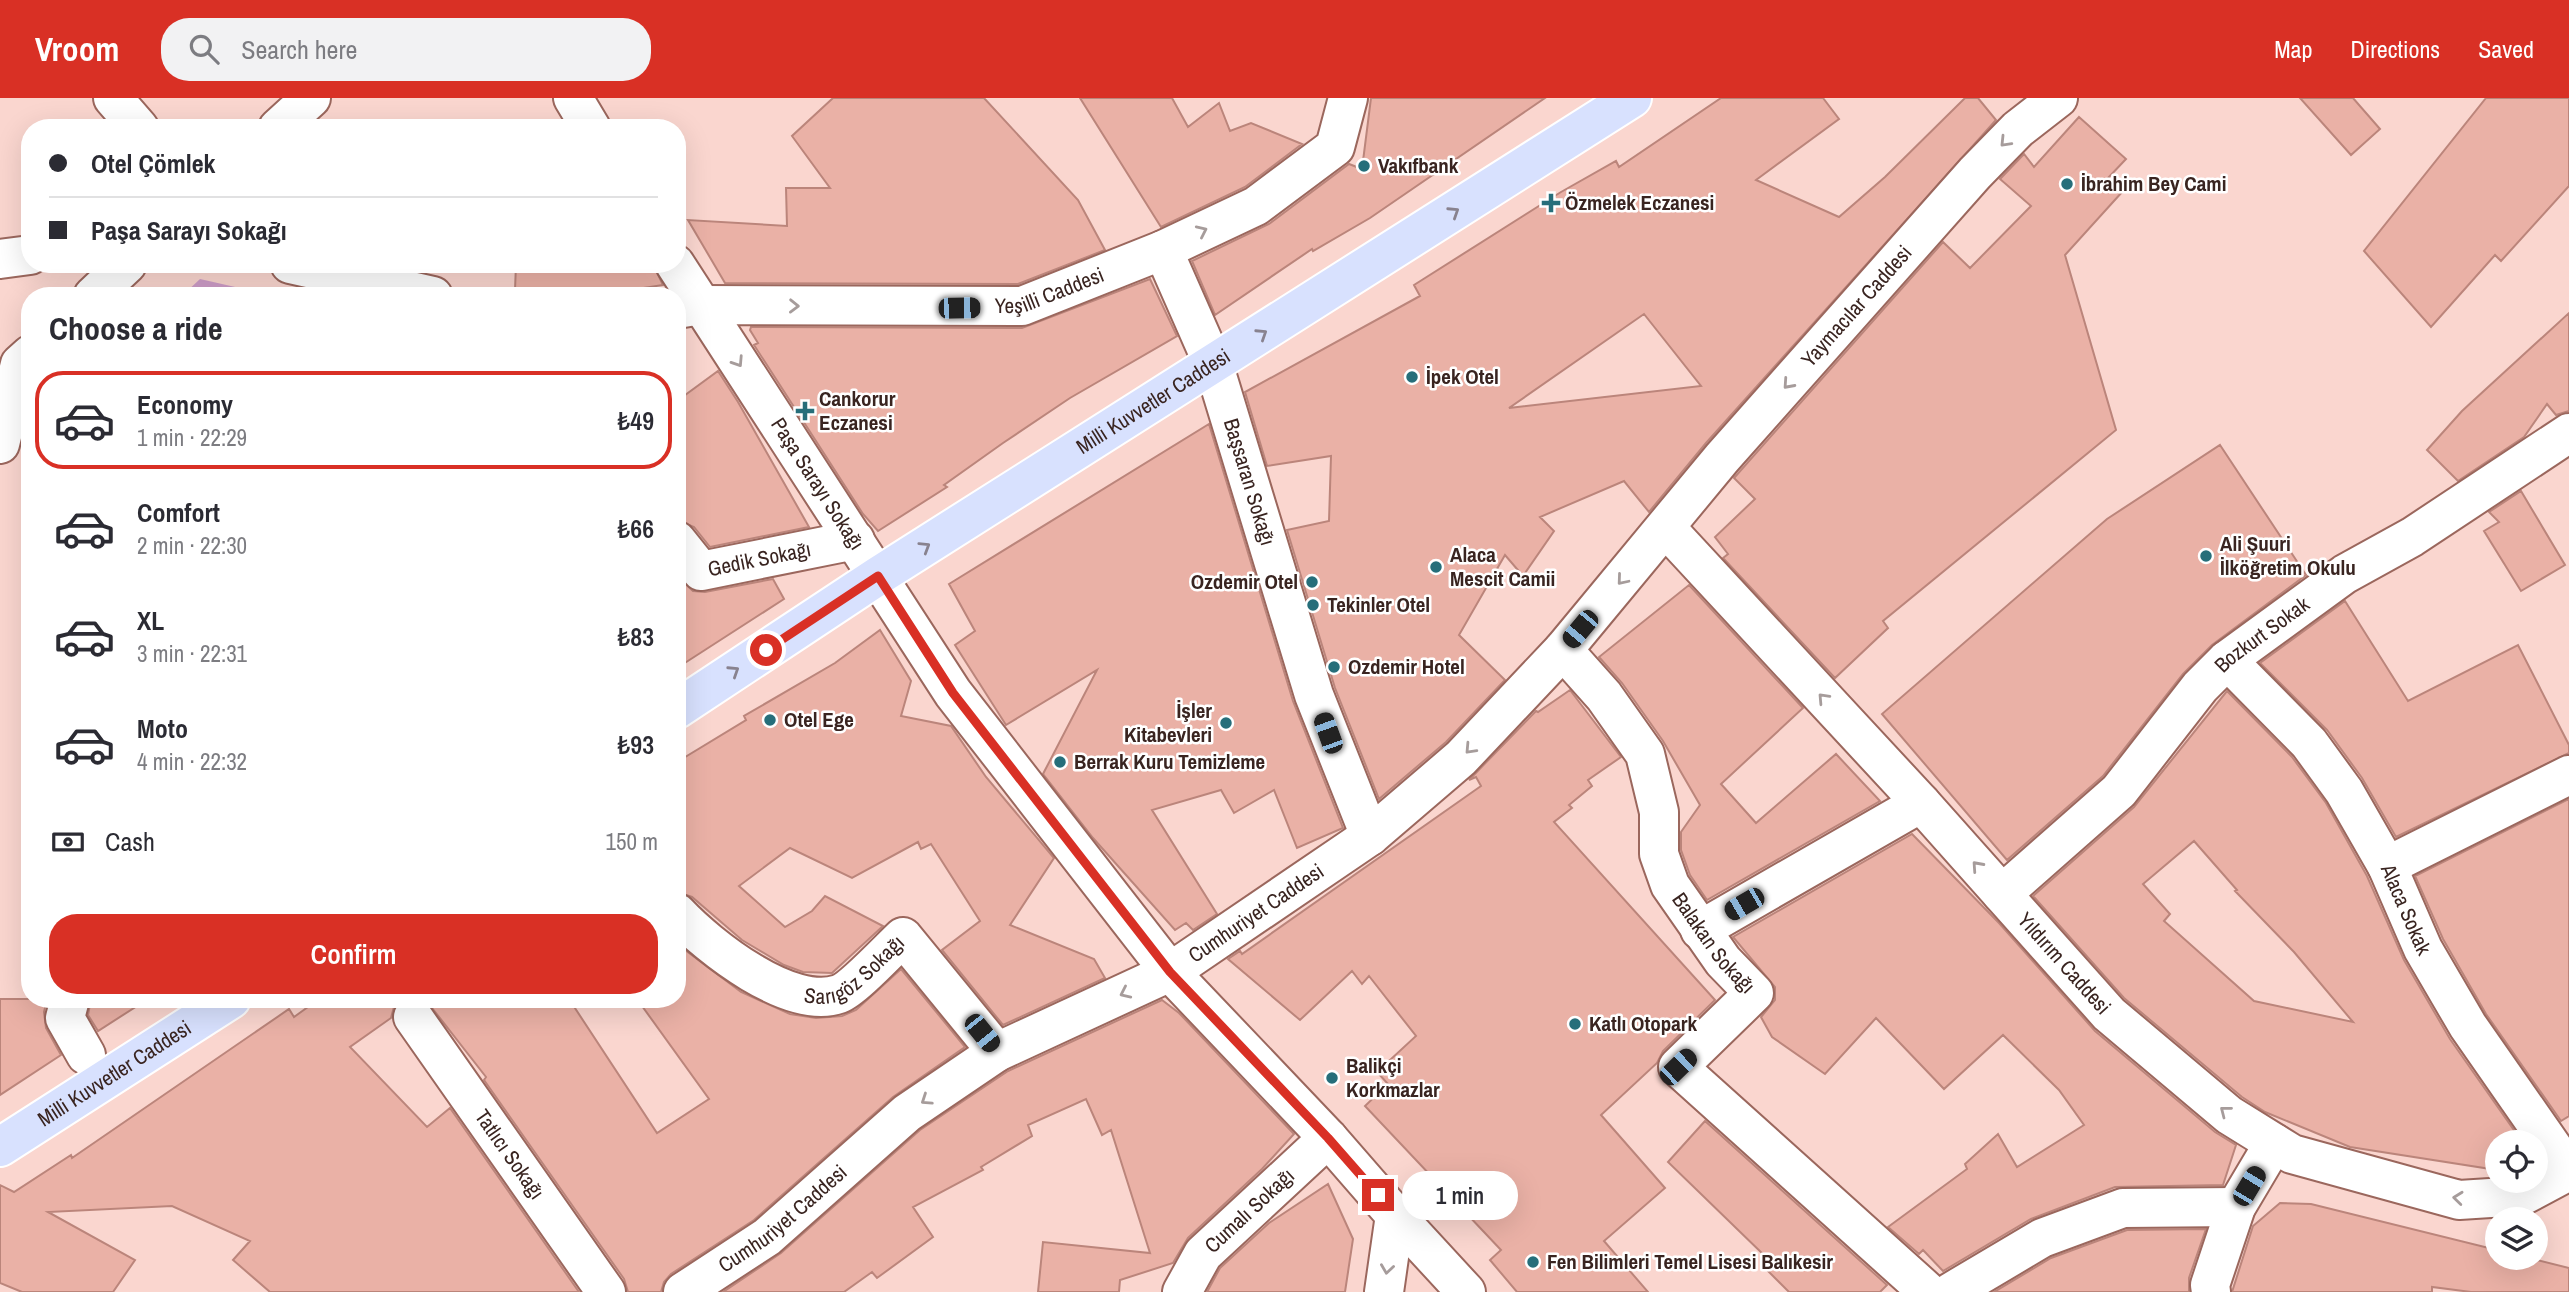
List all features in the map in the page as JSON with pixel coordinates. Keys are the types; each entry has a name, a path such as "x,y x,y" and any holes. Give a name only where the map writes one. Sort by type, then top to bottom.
{"main road":[{"name":"Milli Kuvvetler Caddesi","path":"686,703 878,576 1214,366 1632,98"},
{"name":"Milli Kuvvetler Caddesi","path":"0,1147 217,1008"}],"street":[{"path":"113,98 131,119"},
{"path":"288,119 312,98"},
{"path":"573,98 586,119"},
{"name":"Yeşilli Caddesi","path":"689,307 1022,306 1163,250 1256,206 1335,147 1348,98"},
{"name":"Yaymacılar Caddesi","path":"1666,528 1722,458 1975,173 2018,129 2058,98"},
{"name":"Başsaran Sokağı","path":"1163,250 1214,366 1314,695 1370,835"},
{"path":"0,259 21,256"},
{"path":"103,287 117,273"},
{"path":"330,273 393,287"},
{"name":"Paşa Sarayı Sokağı","path":"689,307 855,540 953,693 1170,972 1328,1138 1466,1292"},
{"path":"0,444 20,359"},
{"name":"Bozkurt Sokak","path":"2002,894 2119,791 2200,687 2228,660 2345,574 2412,537 2569,433"},
{"name":"Cumhuriyet Caddesi","path":"683,1292 767,1237 906,1113 997,1052 1170,972 1370,835 1461,758 1563,650 1666,528"},
{"name":"Yıldırım Caddesi","path":"1666,528 1921,803 2109,1014 2229,1115 2292,1154 2459,1200 2522,1196 2569,1171"},
{"name":"Gedik Sokağı","path":"686,552 701,571 855,540"},
{"name":"Balakan Sokağı","path":"1563,650 1604,696 1645,754 1659,812 1659,854 1670,885 1723,961 1754,993 1678,1067 1927,1292"},
{"name":"Alaca Sokak","path":"2228,660 2309,743 2344,791 2387,866 2423,949 2468,1026 2569,1171"},
{"path":"2387,866 2569,775"},
{"path":"1700,930 1921,803"},
{"name":"Sarıgöz Sokağı","path":"686,921 729,959 760,977 813,998 841,993 904,937 997,1052"},
{"path":"68,1008 65,1018 86,1055"},
{"name":"Tatlıcı Sokağı","path":"412,1017 606,1292"},
{"name":"Cumalı Sokağı","path":"1182,1292 1203,1254 1328,1138"},
{"path":"2211,1292 2210,1285 2236,1207 2274,1143"},
{"path":"1951,1292 2042,1238 2123,1208 2236,1207"},
{"path":"1384,1292 1395,1215"}],"shaded area":[{"path":"200,279 235,287 192,287"}],"building":[{"path":"833,98 984,98 1078,200 1105,250 1018,284 725,283 688,220 787,226 786,188 830,188 792,136"},
{"path":"1080,98 1172,98 1188,127 1219,103 1230,131 1251,123 1302,144 1245,187 1161,227"},
{"path":"1371,98 1545,98 1370,218 1313,251 1312,249 1215,315 1192,261 1269,224 1349,164 1362,169"},
{"path":"1721,98 1823,98 1839,119 1756,180 1839,217 1885,177 1965,98 1978,98 1996,120 1706,443 1649,512 1624,481 1540,517 1554,531 1523,576 1505,555 1459,635 1505,680 1446,742 1379,799 1335,688 1287,530 1329,521 1331,456 1267,466 1245,392 1420,296 1414,285 1561,192 1616,161 1619,167","holes":["1644,314 1701,386 1509,408"]},
{"path":"2300,98 2353,98 2380,129 2351,155"},
{"path":"2486,98 2569,98 2569,186 2501,261 2495,255 2431,327 2364,251"},
{"path":"2079,117 2126,159 2108,178 2123,191 2065,255 2116,430 1883,621 1888,628 1835,678 1723,558 1728,554 1715,537 1755,499 1734,478 1943,242 1970,268 2031,206 2000,179 2024,154 2034,167"},
{"path":"516,273 657,273 663,285 650,287 515,287"},
{"path":"1150,279 1177,336 1070,398 944,485 947,487 878,531 863,514 754,345 758,343 750,330 751,327 1022,328"},
{"path":"2569,313 2569,411 2556,415 2547,404 2524,437 2458,481 2427,450 2462,411"},
{"path":"718,371 809,527 710,547 694,527 686,524 686,394"},
{"path":"1209,424 1293,701 1343,828 1297,848 1274,790 1234,813 1221,790 1152,810 1217,914 1193,930 1186,923 1175,930 1093,838 1043,774 1097,670 1006,725 955,645 975,631 949,584"},
{"path":"2220,445 2306,575 2212,645 2183,674 2103,776 2007,860 1882,714 2107,519"},
{"path":"2521,491 2565,565 2521,591 2484,531 2499,522 2489,512"},
{"path":"773,579 784,599 686,662 686,584 693,591 705,592"},
{"path":"1689,585 1803,708 1721,784 1756,823 1836,754 1880,801 1707,900 1690,875 1681,850 1681,832 1700,805 1663,741 1622,683 1599,657"},
{"path":"2345,601 2408,701 2518,645 2569,745 2569,753 2396,837 2362,778 2327,730 2260,663"},
{"path":"880,630 911,681 901,716 951,726 986,777 1054,858 1010,925 1094,959 1105,978 1003,1025 942,950 980,921 931,844 921,849 918,842 852,878 790,848 739,886 785,927 812,911 825,896 883,926 832,973 803,972 784,965 742,940 692,897 686,895 686,757 746,720 744,716 835,663"},
{"path":"1570,690 1621,757 1588,780 1592,786 1569,805 1572,808 1554,822 1715,1000 1663,1051 1657,1063 1601,1115 1665,1188 1604,1241 1648,1292 1517,1292 1490,1260 1501,1250 1365,1106 1388,1084 1377,1072 1416,1036 1369,976 1362,984 1352,971 1300,1020 1228,959 1240,951 1242,954 1481,786 1476,777 1469,780 1536,711"},
{"path":"2227,691 2292,757 2326,803 2367,876 2404,960 2450,1039 2514,1130 2485,1130 2485,1168 2350,1147 2265,1112 2242,1097 2124,998 2033,896 2134,807","holes":["2194,841 2237,890 2235,891 2294,952 2353,1022 2254,1001 2164,921 2170,914 2143,884"]},
{"path":"2569,799 2569,1116 2561,1121 2486,1014 2443,939 2415,876"},
{"path":"1912,834 1999,923 2095,1031 2215,1132 2236,1145 2223,1185 2115,1187 2031,1219 1943,1271 1923,1250 1919,1254 1888,1227 1967,1169 1965,1164 1998,1134 2017,1167 2084,1125 2059,1090 2003,1035 1944,1089 1876,1018 1825,1074 1772,1037 1761,1017 1775,1000 1775,987 1733,937"},
{"path":"686,951 741,992 790,1014 816,1018 842,1016 856,1010 901,969 965,1047 893,1097 754,1220 671,1274 664,1282 661,1292 628,1292 624,1279 484,1080 486,1077 432,1008 575,1008 657,1133 709,1099 643,1008 686,1008"},
{"path":"0,999 21,999 21,1008 45,1008 46,1028 61,1055 0,1095"},
{"path":"1162,1000 1179,1013 1294,1134 1262,1169 1188,1238 1173,1263 1120,1280 1119,1292 1038,1292 1043,1242 1150,1253 1111,1130 1102,1135 1086,1099 1028,1125 1032,1136 981,1167 983,1170 913,1207 933,1237 877,1278 872,1272 844,1292 723,1292 781,1253 920,1130 1008,1071"},
{"path":"89,1008 134,1008 98,1031 88,1015"},
{"path":"306,1008 394,1008 391,1018 350,1047 427,1127 450,1108 579,1292 270,1292 233,1260 250,1241 172,1206 48,1212 135,1260 113,1292 22,1292 0,1283 0,1185 14,1192 71,1155 72,1158 289,1009 294,1017"},
{"path":"1705,1121 1887,1285 1880,1292 1789,1292 1764,1267 1768,1259 1668,1162"},
{"path":"1328,1184 1353,1239 1345,1292 1207,1292 1220,1268 1269,1223"},
{"path":"2280,1203 2311,1204 2485,1247 2485,1270 2548,1270 2548,1263 2569,1268 2569,1292 2471,1292 2432,1287 2432,1292 2232,1292 2253,1226"},
{"path":"2206,1229 2189,1278 2189,1292 1994,1292 2051,1258 2127,1230"}],"place":[{"name":"Vakıfbank","path":"1364,166"},
{"name":"İbrahim Bey Cami","path":"2067,184"},
{"name":"Özmelek Eczanesi","path":"1551,203"},
{"name":"İpek Otel","path":"1412,377"},
{"name":"Cankorur Eczanesi","path":"805,411"},
{"name":"Ali Şuuri İlköğretim Okulu","path":"2206,556"},
{"name":"Alaca Mescit Camii","path":"1436,567"},
{"name":"Ozdemir Otel","path":"1312,582"},
{"name":"Tekinler Otel","path":"1313,605"},
{"name":"Ozdemir Hotel","path":"1334,667"},
{"name":"Otel Ege","path":"770,720"},
{"name":"İşler Kitabevleri","path":"1226,723"},
{"name":"Berrak Kuru Temizleme","path":"1060,762"},
{"name":"Katlı Otopark","path":"1575,1024"},
{"name":"Balikçi Korkmazlar","path":"1332,1078"},
{"name":"Fen Bilimleri Temel Lisesi Balıkesir","path":"1533,1262"}],"route":[{"path":"766,650 878,576 953,693 1170,972 1328,1138 1378,1195"}]}
